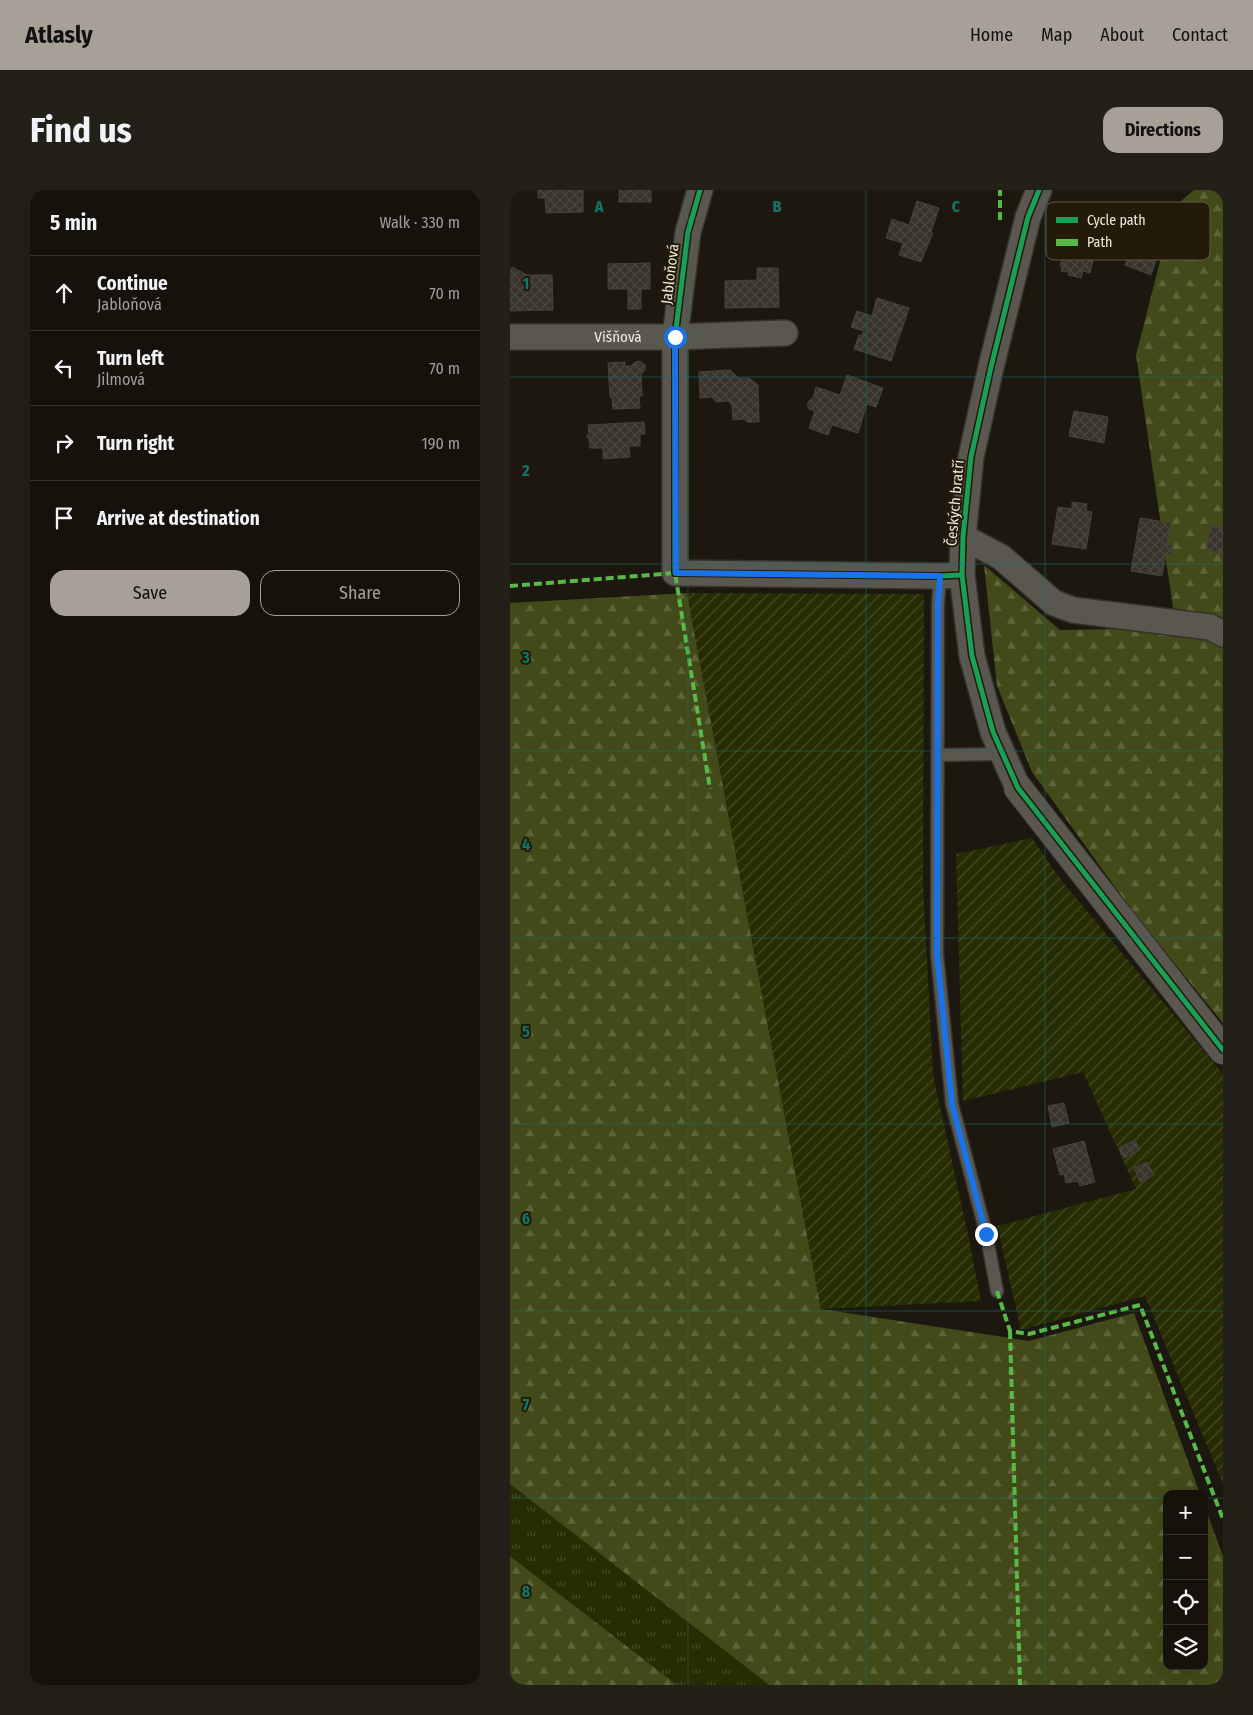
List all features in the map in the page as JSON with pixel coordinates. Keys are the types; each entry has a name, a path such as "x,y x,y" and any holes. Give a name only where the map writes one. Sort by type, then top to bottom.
{"street":[{"name":"Jabloňová","path":"700,190 688,232 675,337 676,573 951,576"},
{"name":"Českých bratří","path":"1018,788 993,732 951,576 963,537 971,457 991,367 1028,217 1039,190"},
{"name":"Višňová","path":"510,337 675,337 785,333"},
{"path":"963,537 1001,557 1054,603 1073,610 1210,627 1223,634"},
{"path":"1018,788 1223,1050"}],"lane":[{"path":"951,576 938,605 937,954 952,1104 986,1234 997,1290"},
{"path":"938,755 1003,754"}],"green space":[{"path":"1194,190 1223,190 1223,1023 1136,916 1032,772 997,686 984,565 1060,630 1176,628 1136,355 1160,260 1210,260 1210,202 1180,202"},
{"path":"687,593 821,1309 1029,1341 1134,1313 1199,1490 1163,1490 1163,1670 1208,1670 1208,1516 1223,1556 1223,1685 769,1685 510,1484 510,603"},
{"path":"687,593 924,594 923,884 933,1075 981,1301 821,1309"},
{"path":"1032,838 1061,880 1223,1074 1223,1484 1145,1296 1021,1330 997,1226 1136,1189 1083,1072 963,1101 956,854"},
{"path":"510,1484 769,1685 677,1685 510,1556"},
{"path":"510,1556 677,1685 510,1685"}],"building":[{"path":"538,190 583,190 583,212 546,213 545,198 538,198"},
{"path":"619,190 651,190 651,202 619,202"},
{"path":"917,201 939,208 931,232 933,233 921,262 899,255 903,243 886,238 892,219 909,225"},
{"path":"1062,260 1093,260 1090,273 1083,271 1081,278 1068,275 1069,272 1061,271 1062,266 1060,266"},
{"path":"1127,260 1156,260 1151,275 1125,265"},
{"path":"650,263 650,289 641,289 641,309 628,309 628,289 608,289 608,264"},
{"path":"512,267 527,275 552,275 553,310 510,311 510,271"},
{"path":"757,268 778,268 779,307 725,308 725,281 757,280"},
{"path":"877,298 909,308 891,361 854,349 859,335 862,336 864,331 851,327 857,311 872,316"},
{"path":"640,361 645,365 645,370 641,374 642,396 639,396 640,408 613,409 612,397 610,397 608,363 625,362 625,366 631,366 635,362"},
{"path":"730,370 738,378 749,378 758,385 759,422 747,422 744,419 733,420 732,405 728,401 716,402 712,397 700,398 699,372"},
{"path":"847,375 883,388 876,407 867,404 858,433 832,425 828,435 809,428 815,411 809,409 807,405 813,398 816,387 840,395"},
{"path":"1074,411 1108,417 1104,443 1069,436"},
{"path":"644,422 645,434 640,434 640,446 629,446 630,457 603,459 603,448 590,448 589,438 587,438 587,435 589,435 588,425"},
{"path":"1072,502 1087,504 1086,511 1092,512 1086,549 1052,544 1058,507 1072,509"},
{"path":"1140,518 1171,523 1167,545 1173,545 1171,555 1166,554 1162,576 1131,571"},
{"path":"1211,526 1223,528 1223,553 1206,550"},
{"path":"1064,1103 1069,1123 1052,1127 1048,1106"},
{"path":"1135,1140 1140,1150 1124,1158 1119,1148"},
{"path":"1084,1141 1095,1182 1080,1186 1078,1181 1066,1183 1064,1174 1060,1175 1053,1149"},
{"path":"1147,1162 1154,1175 1140,1182 1134,1168"}],"marked path":[{"path":"1000,190 1000,220"},
{"path":"510,586 675,573 710,789"},
{"path":"997,1291 1010,1331 1029,1334 1140,1305 1223,1519"},
{"path":"1010,1331 1020,1685"}],"cycle path":[{"path":"700,190 688,232 675,337 675,573 962,575"},
{"path":"1039,190 1028,217 971,457 963,537 962,575 972,656 993,732 1018,788 1223,1050"}],"route":[{"path":"675,337 676,573 940,576 938,605 937,954 952,1104 986,1234"}]}
